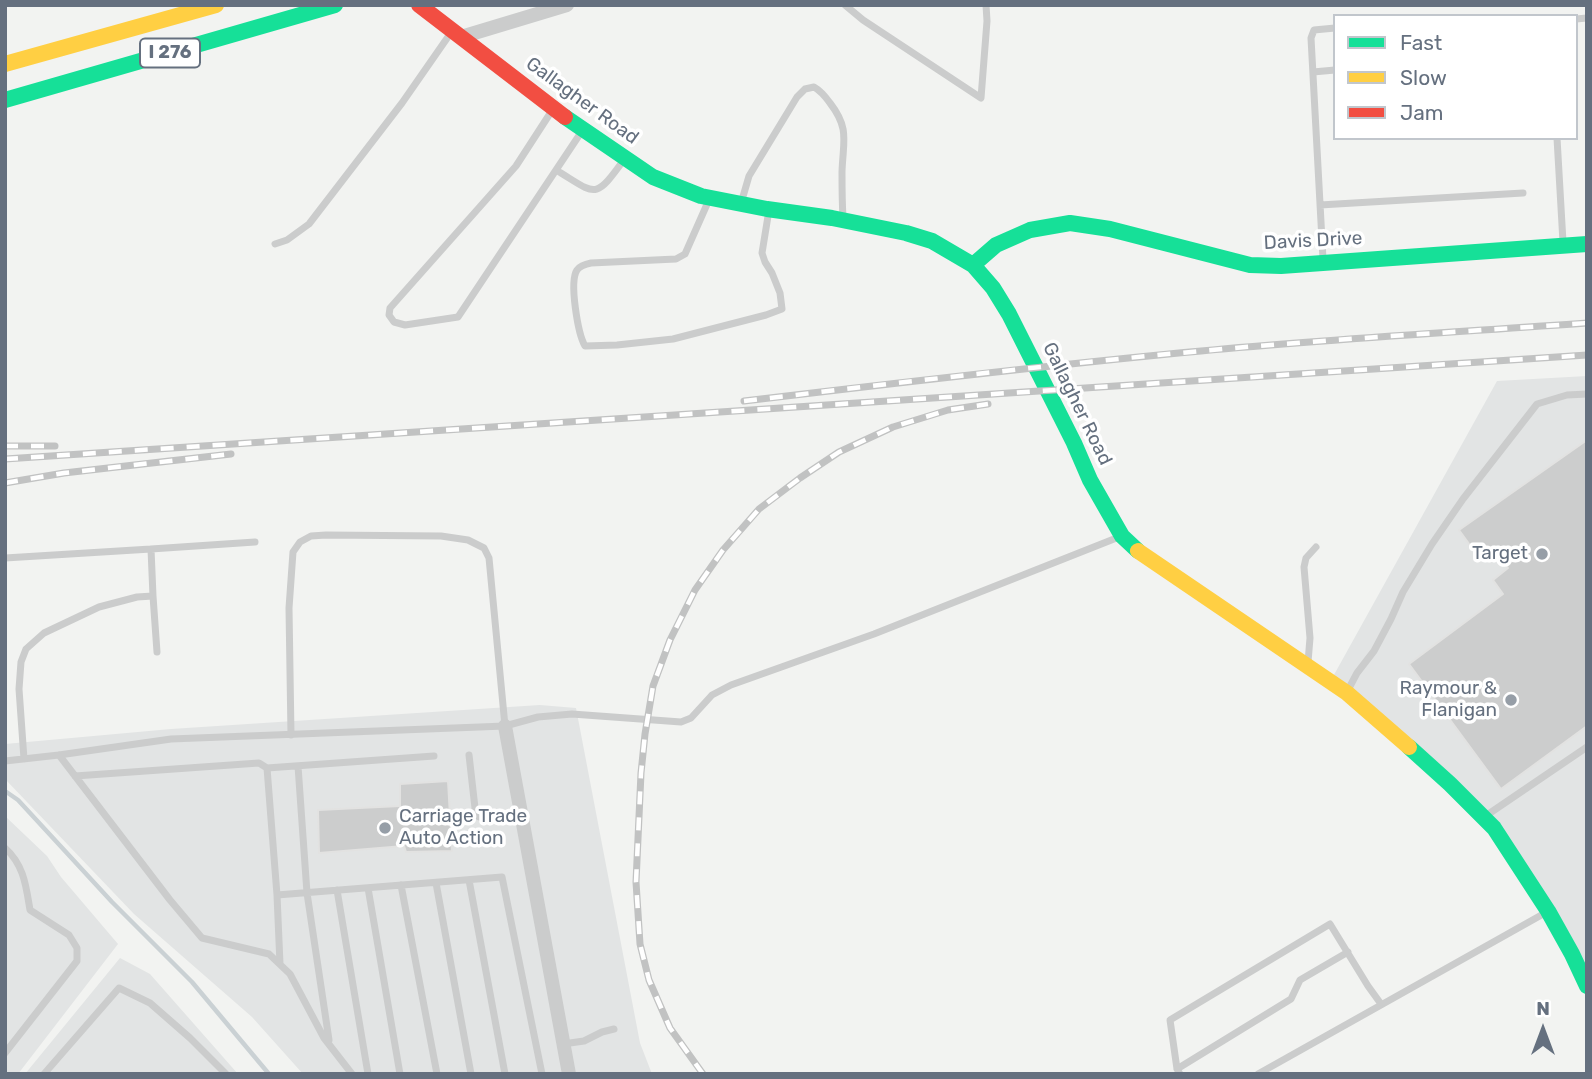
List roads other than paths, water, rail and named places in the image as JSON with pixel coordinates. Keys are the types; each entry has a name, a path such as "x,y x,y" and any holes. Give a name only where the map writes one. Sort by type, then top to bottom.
{"main road":[{"name":"I 276","path":"5,64 216,5"},
{"name":"I 276","path":"5,100 335,5"},
{"name":"Gallagher Road","path":"419,5 553,108 653,177 709,198 906,233 932,241 973,265 993,288 1009,314 1090,480 1122,536 1133,548 1347,693 1450,784 1494,828 1548,911 1587,986"},
{"name":"Davis Drive","path":"973,265 996,245 1030,230 1070,223 1110,229 1250,265 1281,266 1587,244"}],"street":[{"path":"457,34 567,5"},
{"path":"505,726 569,1074"}],"lane":[{"path":"845,5 863,20 981,98 988,21 986,5"},
{"path":"1323,263 1311,38 1314,30 1333,28"},
{"path":"275,244 287,240 309,224 457,34"},
{"path":"1313,72 1333,70"},
{"path":"740,204 749,176 797,97 805,89 814,87 822,92 839,115 845,136 842,169 843,220"},
{"path":"553,108 516,166 390,309 389,315 394,322 405,325 458,317 583,130"},
{"path":"1557,140 1563,246"},
{"path":"556,170 589,190 598,190 607,184 625,159"},
{"path":"1320,205 1523,193"},
{"path":"709,198 685,254 676,259 592,263 584,264 577,270 576,318 581,339 586,346 673,340 782,309 780,293 762,253 769,209"},
{"path":"1347,693 1357,673 1374,651 1403,592 1432,544 1463,499 1537,404 1567,395 1587,394"},
{"path":"291,734 289,608 293,552 300,542 311,536 326,535 442,536 468,540 484,548 489,558 505,726"},
{"path":"5,761 171,739 505,726 538,717 572,714 681,722 691,718 712,695 731,685 874,634 1122,536"},
{"path":"5,558 255,542"},
{"path":"1308,667 1310,638 1304,567 1306,558 1316,547"},
{"path":"151,549 157,652"},
{"path":"24,759 19,689 21,662 26,649 44,633 99,607 137,597 153,596"},
{"path":"1484,818 1587,747"},
{"path":"59,755 170,901 202,938 269,954 290,974 329,1044 352,1074"},
{"path":"469,755 477,816 487,820 522,816"},
{"path":"75,776 258,763 267,768 433,756"},
{"path":"298,766 307,892 329,1044"},
{"path":"267,768 280,964"},
{"path":"5,848 24,874 30,910 69,934 77,948 77,961 5,1053"},
{"path":"277,895 502,877 541,1074"},
{"path":"469,880 505,1074"},
{"path":"436,883 471,1074"},
{"path":"401,886 437,1074"},
{"path":"368,888 400,1074"},
{"path":"337,890 368,1074"},
{"path":"1258,1074 1548,911"},
{"path":"1348,952 1300,980 1291,999 1178,1071 1170,1020 1330,924 1348,952 1368,986 1381,1004"},
{"path":"44,1074 119,988 150,1003 226,1074"},
{"path":"564,1044 584,1041 614,1029"}],"waterway":[{"path":"5,791 18,800 112,902 192,982 269,1074"}],"railway":[{"path":"744,401 1201,351 1587,323"},
{"path":"5,459 1587,355"},
{"path":"703,1074 670,1028 649,980 640,944 636,882 641,773 653,686 670,640 695,590 723,550 759,509 800,478 839,452 893,427 948,410 988,404"},
{"path":"5,446 55,446"},
{"path":"5,483 64,473 231,454"}],"place":[{"name":"Target","path":"1542,554"},
{"name":"Raymour & Flanigan","path":"1511,700"},
{"name":"Carriage Trade Auto Action","path":"385,828"}]}
